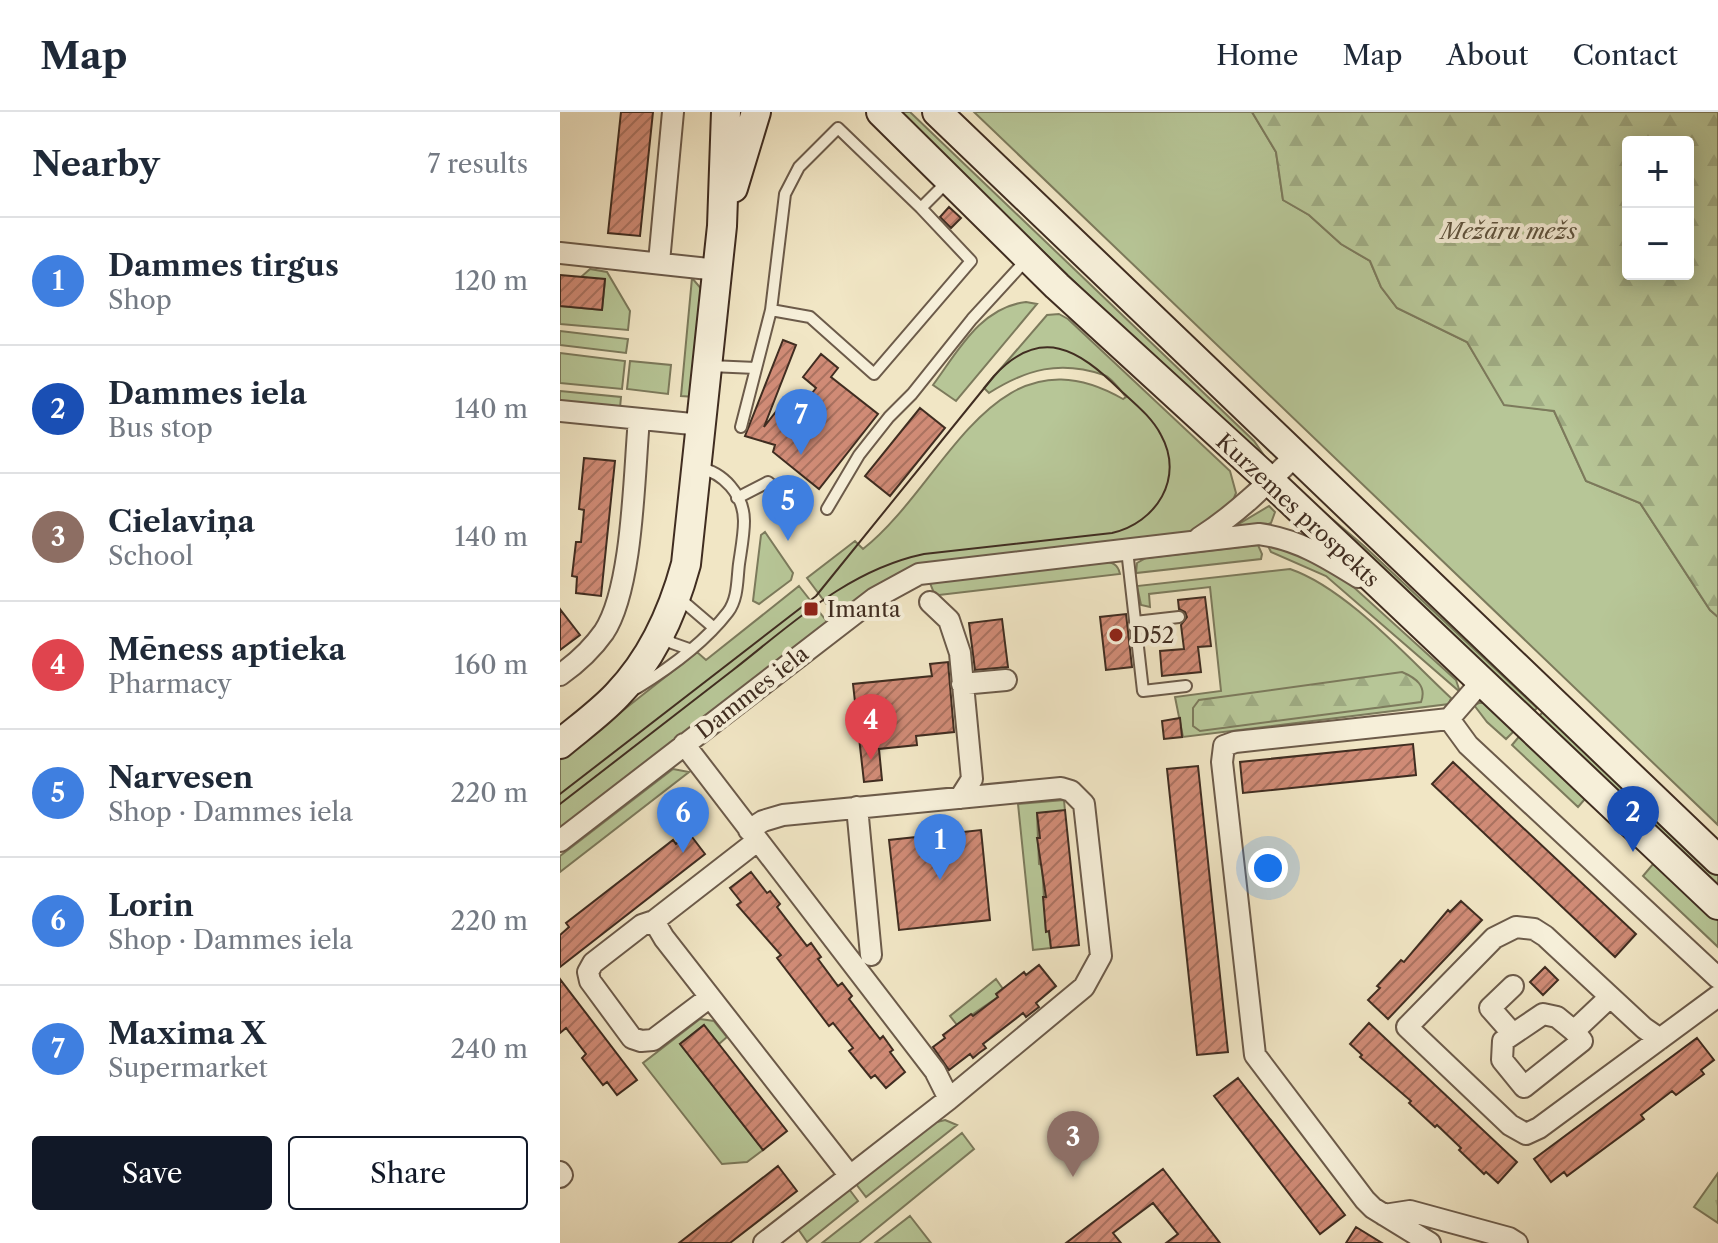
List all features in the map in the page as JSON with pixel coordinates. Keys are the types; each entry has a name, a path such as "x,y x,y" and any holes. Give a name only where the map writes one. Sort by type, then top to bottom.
{"main road":[{"path":"560,744 618,695 637,672 677,596 691,530 718,270 726,112"},
{"path":"867,112 890,121"},
{"name":"Kurzemes prospekts","path":"937,112 1718,860"},
{"path":"722,226 758,114"},
{"name":"Kurzemes prospekts","path":"890,121 1028,257 1718,905"}],"street":[{"path":"659,262 673,112"},
{"path":"560,253 718,270"},
{"path":"560,411 702,425"},
{"path":"560,675 605,631 617,603 625,570 639,419"},
{"name":"Dammes iela","path":"1196,541 1226,521 1295,456"},
{"name":"Dammes iela","path":"560,841 875,598 911,577 1259,534 1280,537 1318,552 1392,598"},
{"path":"930,602 949,620 960,653 972,779 960,798"},
{"path":"962,684 1006,680"},
{"path":"1430,1243 1365,1200 1255,1055 1222,762 1224,746 1235,742 1449,719 1482,681"},
{"path":"1449,719 1468,745 1718,978"},
{"path":"684,744 935,1071 949,1099"},
{"path":"710,997 653,1040 641,1041 632,1038 590,981 588,972 593,963 642,925 654,921 753,835 763,821 783,815 1061,788 1071,791 1084,804 1101,956 1084,987 949,1099 764,1243"},
{"path":"857,807 871,955"},
{"path":"654,921 664,938 850,1176"},
{"path":"1660,1039 1545,936 1534,929 1516,927 1494,938 1407,1027 1510,1125 1526,1134 1539,1128 1660,1039 1718,996"},
{"path":"1513,986 1490,1008 1513,1034"},
{"path":"1574,1031 1610,997"},
{"path":"1543,1014 1557,1017 1574,1031 1582,1041 1524,1087 1502,1060 1503,1041 1543,1014"},
{"path":"1384,1215 1410,1211 1509,1238 1517,1243"}],"lane":[{"path":"741,427 771,310 785,194 799,167 838,128 971,261 874,374 810,317 771,310"},
{"path":"921,208 949,180"},
{"path":"827,509 859,455 889,417 1028,257"},
{"path":"708,366 756,368"},
{"path":"618,695 651,679 689,649 727,614 736,597 744,520 727,481 719,474 697,468"},
{"path":"737,498 768,482 801,508"},
{"path":"1127,550 1143,691 1186,686"},
{"path":"677,596 713,627"},
{"path":"1135,622 1179,617"},
{"path":"660,633 672,643 689,649"}],"green space":[{"path":"898,112 910,112 1254,441 1268,461 1186,389"},
{"path":"974,112 1252,112 1276,152 1283,200 1309,215 1341,244 1370,261 1381,287 1397,308 1467,342 1504,404 1554,411 1586,481 1640,503 1710,610 1718,617 1718,825"},
{"name":"Mežāru mežs","path":"1252,112 1718,112 1718,617 1710,610 1640,503 1586,481 1554,411 1504,405 1467,342 1397,308 1381,287 1370,261 1341,244 1309,215 1283,200 1276,152"},
{"path":"590,269 607,272 630,311 628,330 560,324 560,306 602,310 605,280 581,277"},
{"path":"692,278 704,292 695,397 681,396"},
{"path":"1026,302 1037,304 956,401 933,385 983,321 996,312"},
{"path":"1059,314 1068,319 1230,471 1236,493 1231,505 1194,533 928,564 891,580 837,618 807,578 855,541 863,549 893,521 975,422 1005,396 1039,382 1078,381 1123,399 1126,397 1107,376 1073,368 1030,373 989,393 984,388 1047,315"},
{"path":"560,331 628,339 626,353 560,345"},
{"path":"560,353 625,361 622,389 560,383"},
{"path":"630,361 671,365 668,394 627,389"},
{"path":"560,391 621,397 620,408 560,402"},
{"path":"1269,506 1275,512 1271,523 1227,531"},
{"path":"1318,507 1364,546 1537,708 1531,714"},
{"path":"765,532 793,573 791,580 759,604 753,601 761,535"},
{"path":"1258,545 1261,559 1136,573 1137,563 1146,558"},
{"path":"1268,546 1301,553 1337,572 1456,680 1460,692 1326,576 1271,552"},
{"path":"1102,561 1114,564 1120,574 939,595 934,593 930,583"},
{"path":"1290,569 1311,578 1354,608 1451,698 1449,704 1183,737 1175,697 1221,691 1210,587 1149,594 1150,607 1141,605 1137,586"},
{"path":"799,586 828,623 560,830 560,760 697,652 706,660"},
{"path":"1402,672 1419,683 1423,691 1421,702 1200,731 1193,726 1193,708 1199,700"},
{"path":"1485,703 1517,728 1506,739 1474,705"},
{"path":"1543,712 1718,873 1718,890 1537,718"},
{"path":"1522,733 1585,799 1578,807 1512,745"},
{"path":"673,769 689,772 560,872 560,856"},
{"path":"1064,800 1065,811 1037,814 1046,931 1049,931 1051,948 1033,950 1018,804"},
{"path":"1653,864 1718,917 1718,947 1643,876"},
{"path":"996,979 1003,989 998,997 957,1025 950,1016"},
{"path":"700,1019 714,1021 727,1037 719,1044 704,1025 680,1044 763,1150 747,1162 722,1164 643,1063"},
{"path":"945,1120 957,1125 866,1197 856,1184 933,1123"},
{"path":"962,1133 974,1149 859,1243 822,1243"},
{"path":"1718,1173 1718,1223 1694,1207"},
{"path":"849,1189 858,1201 807,1242 798,1229"},
{"path":"910,1216 931,1243 875,1243"}],"building":[{"path":"621,112 653,112 640,236 608,233"},
{"path":"949,207 961,218 951,228 940,217"},
{"path":"560,275 605,279 602,310 560,306"},
{"path":"783,340 796,345 764,427 785,400 798,411 816,388 803,377 821,354 838,368 831,377 878,414 819,489 773,452 775,445 745,436"},
{"path":"920,408 945,428 890,496 865,476"},
{"path":"584,458 615,461 601,596 576,593 577,577 572,576 576,542 581,542 584,510 579,509"},
{"path":"1205,597 1211,646 1198,647 1201,672 1162,676 1160,651 1184,649 1181,625 1187,617 1179,609 1178,600"},
{"path":"560,609 580,635 560,650"},
{"path":"1126,614 1132,667 1106,670 1100,617"},
{"path":"1002,619 1008,667 975,670 969,623"},
{"path":"948,662 954,732 916,736 917,745 879,749 882,780 864,782 853,684 932,676 930,664"},
{"path":"1180,718 1182,737 1164,739 1162,721"},
{"path":"1413,744 1416,775 1243,793 1240,762"},
{"path":"1453,762 1636,934 1615,957 1432,784"},
{"path":"1198,766 1228,1052 1197,1055 1167,769"},
{"path":"1065,810 1079,945 1051,948 1049,931 1046,932 1043,897 1046,897 1037,838 1040,838 1037,813"},
{"path":"981,830 990,920 899,930 889,840"},
{"path":"689,833 705,854 560,967 560,935 569,927 566,923 673,840 676,844"},
{"path":"751,872 780,904 777,907 807,946 811,943 821,957 818,959 838,986 842,983 852,996 849,999 880,1039 883,1036 893,1050 890,1052 905,1072 886,1088 875,1075 871,1078 849,1051 853,1048 833,1023 829,1026 777,958 781,955 737,905 741,902 730,888"},
{"path":"1461,901 1482,920 1388,1019 1368,1000 1401,960 1404,962 1448,910 1450,912"},
{"path":"1039,965 1056,986 1036,1003 1039,1007 1026,1017 1023,1013 983,1044 986,1048 973,1058 970,1054 949,1070 933,1047 945,1038 943,1035 998,997 996,994 1024,972 1026,975"},
{"path":"1545,967 1558,980 1543,995 1530,982"},
{"path":"560,979 637,1080 617,1095 607,1082 603,1085 582,1058 586,1054 566,1028 560,1033"},
{"path":"1369,1023 1517,1162 1498,1183 1486,1172 1484,1174 1437,1125 1435,1127 1409,1103 1411,1101 1360,1057 1362,1055 1350,1044"},
{"path":"704,1025 787,1131 763,1150 680,1044"},
{"path":"1697,1038 1714,1060 1701,1070 1704,1074 1676,1095 1672,1091 1641,1115 1644,1119 1567,1176 1564,1172 1551,1182 1534,1159"},
{"path":"1238,1078 1345,1215 1320,1234 1214,1096"},
{"path":"778,1166 797,1191 730,1243 679,1243"},
{"path":"1163,1169 1220,1243 1166,1243 1178,1234 1153,1203 1113,1233 1121,1243 1066,1243"},
{"path":"1356,1227 1382,1243 1346,1243"}],"tram line":[{"path":"560,794 816,596 994,376 1011,360 1044,347 1074,354 1104,375 1157,428 1168,451 1168,482 1162,496 1142,520 1112,533 924,554 871,572 822,600 560,804"}],"place":[{"name":"Maxima X","path":"801,455"},
{"name":"Narvesen","path":"788,541"},
{"name":"Imanta","path":"811,609"},
{"name":"D52","path":"1116,635"},
{"name":"Mēness aptieka","path":"871,760"},
{"name":"Dammes iela","path":"1633,852"},
{"name":"Lorin","path":"683,853"},
{"name":"Dammes tirgus","path":"940,880"},
{"name":"Cielaviņa","path":"1073,1177"}]}
